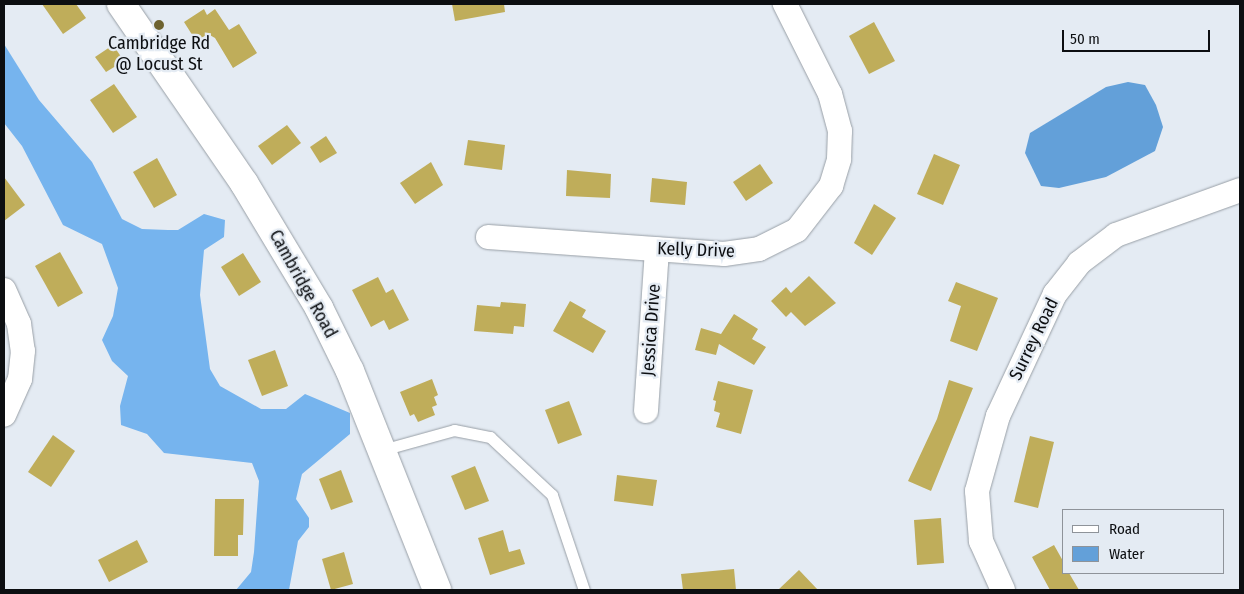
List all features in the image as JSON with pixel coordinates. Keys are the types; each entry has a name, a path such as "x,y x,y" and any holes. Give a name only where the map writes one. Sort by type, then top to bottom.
{"highway":[{"name":"Cambridge Road","path":"121,4 292,259 350,371 437,590"}],"street":[{"name":"Kelly Drive","path":"488,237 724,254 759,250 797,230 827,195 839,159 839,122 785,4"},
{"name":"Surrey Road","path":"1003,590 980,541 977,491 1001,409 1056,294 1084,258 1116,235 1240,190"},
{"name":"Jessica Drive","path":"646,411 657,249"},
{"path":"4,290 17,318 23,351 20,379 4,415"}],"lane":[{"path":"382,450 454,430 490,438 552,495 584,590"}],"shaded area":[{"path":"4,44 39,100 92,162 122,219 142,229 168,230 178,230 204,214 225,220 224,237 204,250 200,295 210,369 220,386 261,409 286,409 305,394 350,413 350,434 302,474 296,499 309,518 309,527 298,541 289,590 236,590 251,572 254,552 259,481 252,463 164,453 147,434 121,425 120,406 128,376 112,361 102,340 113,316 118,288 102,244 63,225 22,146 4,123"}],"water":[{"path":"1128,82 1145,85 1156,105 1163,127 1155,151 1106,177 1059,188 1041,186 1025,153 1030,133 1106,87"}],"building":[{"path":"42,4 76,4 86,18 63,34"},
{"path":"452,4 504,4 505,12 455,21"},
{"path":"204,9 207,15 215,9 229,30 239,24 257,53 233,68 215,38 208,34 196,41 184,22"},
{"path":"874,22 895,61 869,74 849,36"},
{"path":"113,45 124,61 106,72 95,57"},
{"path":"114,84 137,117 113,133 90,100"},
{"path":"287,125 301,143 272,165 258,146"},
{"path":"326,136 337,153 320,163 310,147"},
{"path":"468,140 505,145 502,170 464,165"},
{"path":"934,154 960,165 943,205 917,194"},
{"path":"157,158 177,195 154,208 133,172"},
{"path":"431,162 443,185 415,204 400,183"},
{"path":"760,164 773,183 746,201 733,182"},
{"path":"567,170 611,174 610,198 566,196"},
{"path":"4,177 25,205 4,221"},
{"path":"652,178 687,182 685,205 650,202"},
{"path":"874,204 896,218 872,255 854,243"},
{"path":"60,252 83,293 58,307 35,266"},
{"path":"243,253 261,282 239,296 221,267"},
{"path":"809,276 836,303 805,326 791,312 786,317 771,301 786,287 791,293"},
{"path":"378,277 386,293 393,289 409,320 389,330 384,320 371,327 352,290"},
{"path":"956,282 998,298 977,351 950,341 961,306 948,301"},
{"path":"570,301 586,310 582,317 606,331 593,353 553,331"},
{"path":"501,302 526,304 524,327 514,326 513,334 474,331 477,305 500,307"},
{"path":"734,314 758,329 752,339 766,347 754,365 719,344 716,355 695,350 701,328 721,334"},
{"path":"275,350 288,386 262,396 248,360"},
{"path":"432,379 438,395 434,397 437,405 432,407 435,415 418,422 414,414 410,416 400,392"},
{"path":"949,380 973,388 931,491 908,481 937,419"},
{"path":"718,381 753,390 741,434 716,427 720,413 714,411 716,401 713,400"},
{"path":"569,401 582,435 558,444 545,410"},
{"path":"53,435 75,451 51,487 28,472"},
{"path":"1030,436 1054,442 1038,508 1014,502"},
{"path":"475,466 489,501 465,510 451,476"},
{"path":"341,470 353,502 331,510 319,479"},
{"path":"617,475 657,480 653,506 614,501"},
{"path":"215,499 244,499 243,535 238,535 238,556 214,556"},
{"path":"941,518 944,563 917,565 914,520"},
{"path":"503,530 509,552 520,549 525,564 490,575 478,538"},
{"path":"137,540 148,562 109,582 98,560"},
{"path":"1054,545 1062,559 1062,574 1070,574 1079,590 1050,590 1032,557"},
{"path":"344,552 353,584 331,590 322,559"},
{"path":"734,569 736,590 683,590 681,574"},
{"path":"799,570 818,590 778,590"}],"place":[{"name":"Cambridge Rd @ Locust St","path":"159,25"}]}
